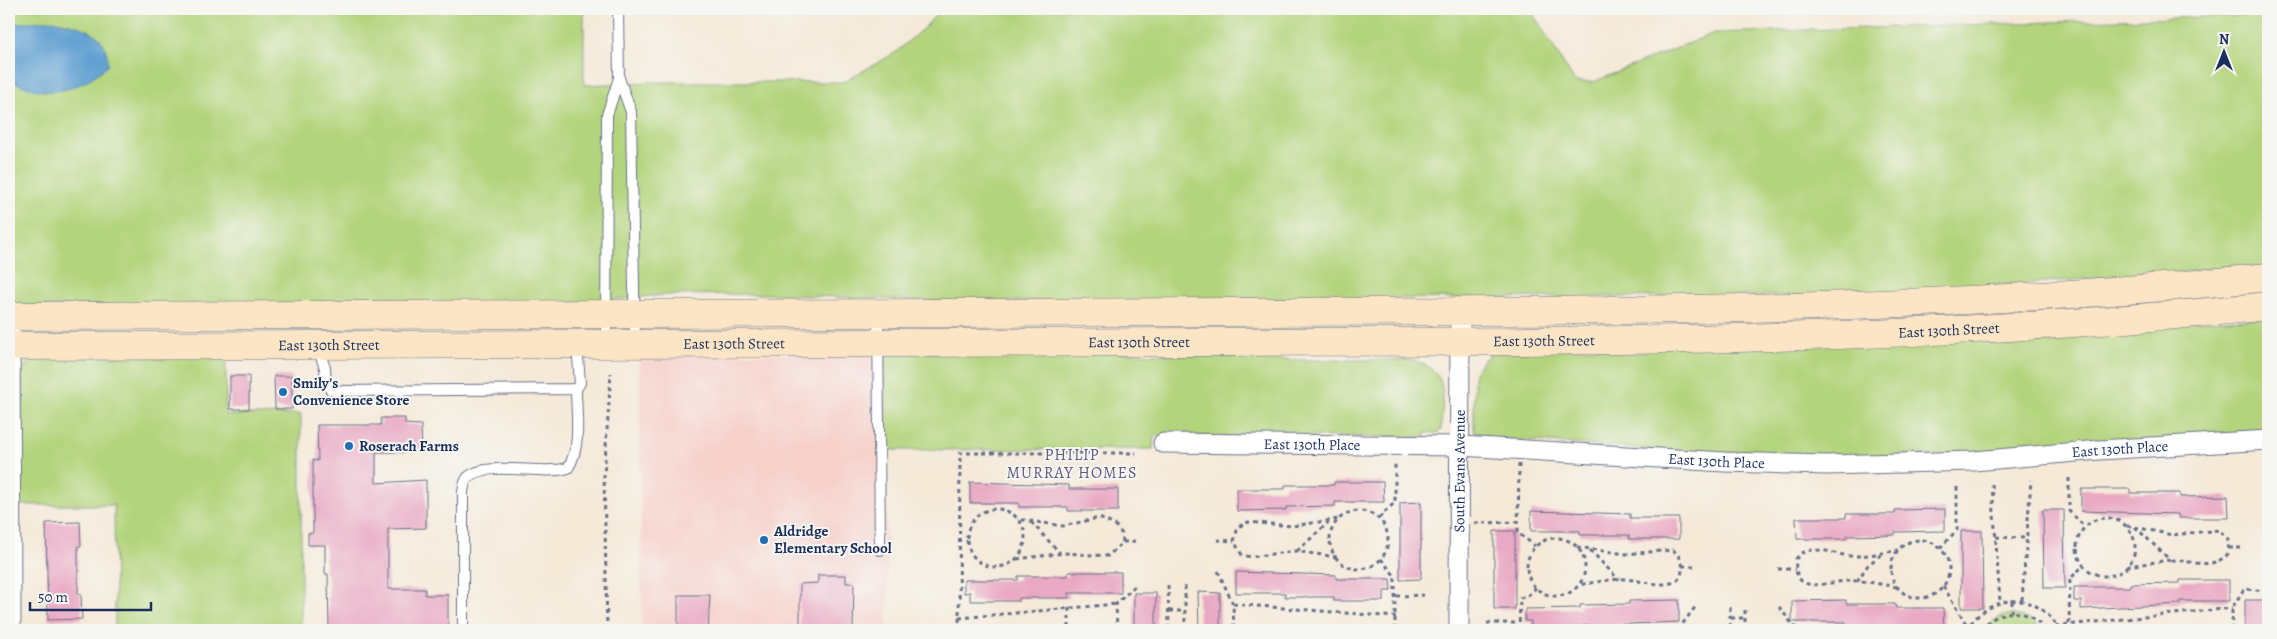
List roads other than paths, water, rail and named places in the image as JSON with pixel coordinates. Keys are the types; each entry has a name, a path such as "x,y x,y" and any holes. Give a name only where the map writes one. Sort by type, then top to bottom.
{"main road":[{"name":"East 130th Street","path":"10,316 1460,311 1907,305 2144,290 2268,277"},
{"name":"East 130th Street","path":"10,346 1460,342 1904,334 2142,320 2268,306"}],"street":[{"name":"South Evans Avenue","path":"1459,630 1460,311"},
{"path":"10,316 11,630"},
{"name":"East 130th Place","path":"1163,443 1461,446 1725,462 1827,465 1966,461 2109,449 2268,440"}],"lane":[{"path":"618,9 619,78 631,112 635,345"},
{"path":"606,345 607,115 619,78"},
{"path":"878,313 880,550"},
{"path":"316,345 325,368 326,383 331,390 336,391 576,389"},
{"path":"463,630 463,492 465,481 470,476 490,470 550,471 568,468 573,460 576,447 576,389 580,384 576,345"}],"water":[{"path":"52,20 83,28 98,37 107,53 108,65 85,82 60,90 35,90 9,79 9,24"}],"place":[{"name":"Smily's Convenience Store","path":"283,392"},
{"name":"Roserach Farms","path":"349,446"},
{"name":"Aldridge Elementary School","path":"764,540"}],"district":[{"name":"PHILIP MURRAY HOMES","path":"1072,463"}]}
